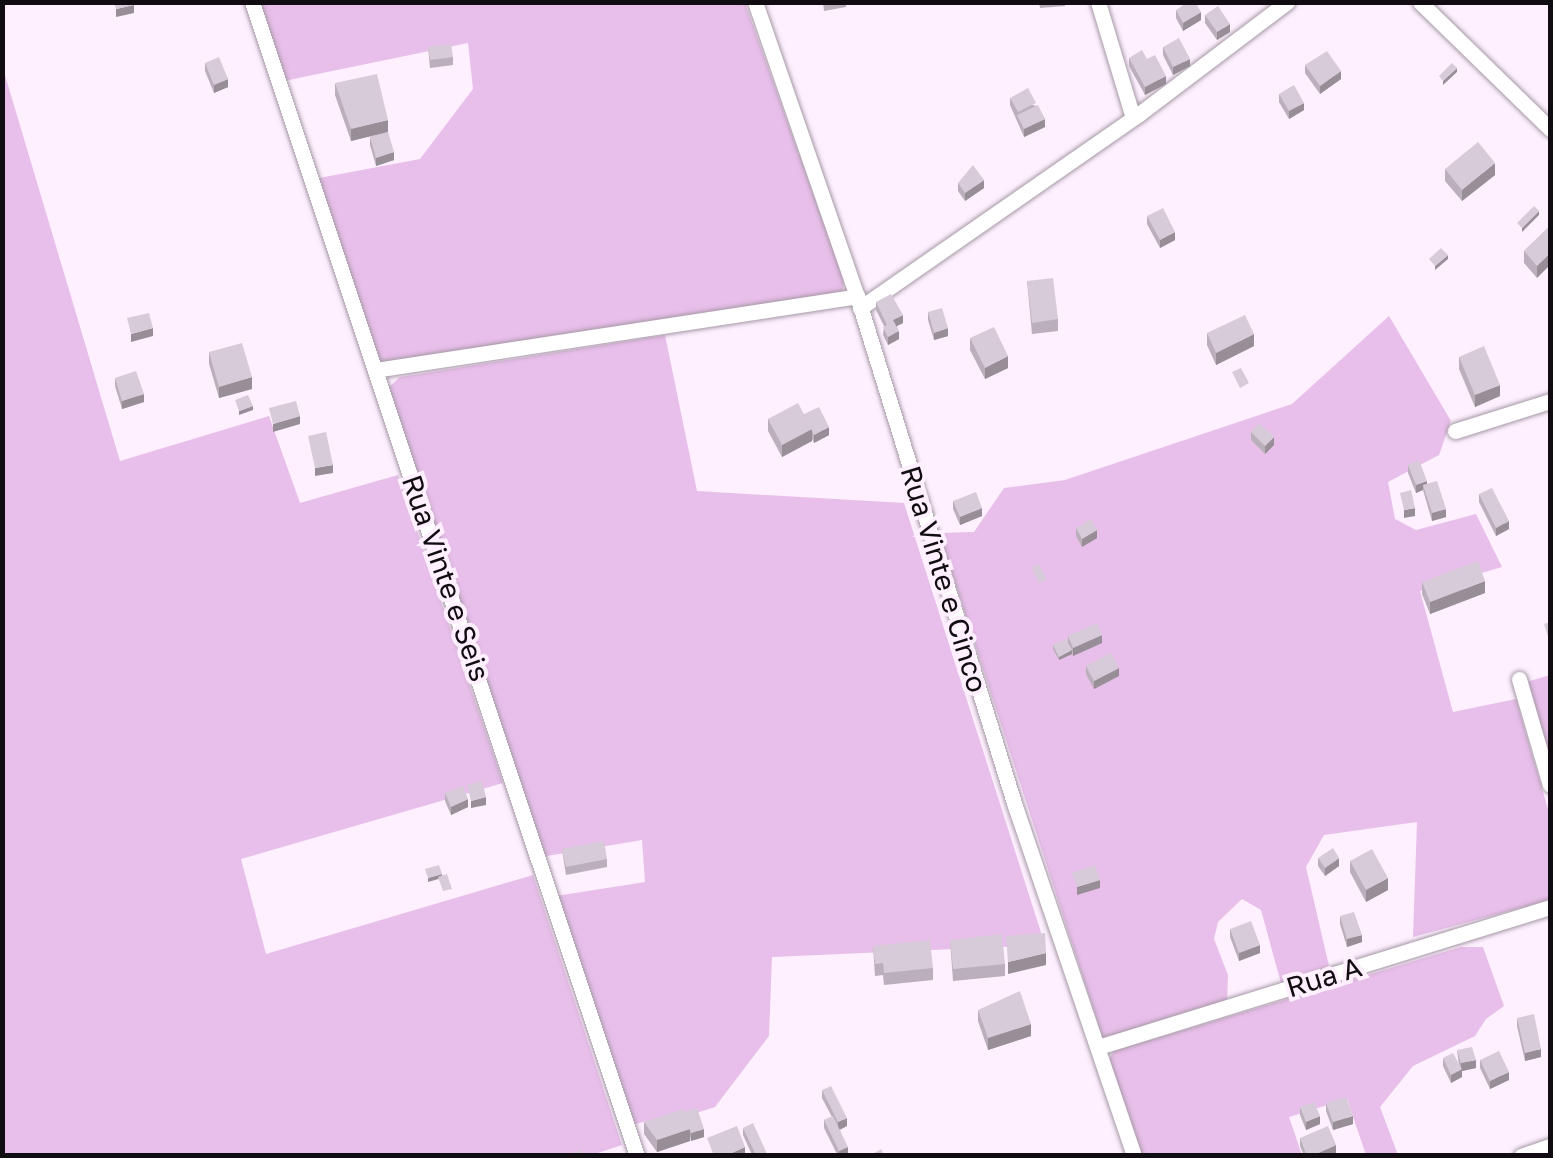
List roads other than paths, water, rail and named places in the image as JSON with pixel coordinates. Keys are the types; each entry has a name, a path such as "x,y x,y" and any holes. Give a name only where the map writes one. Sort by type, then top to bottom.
{"street":[{"name":"Rua Vinte e Seis","path":"252,2 637,1156"},
{"name":"Rua Vinte e Cinco","path":"755,2 858,302 1015,806 1134,1156"},
{"path":"1098,2 1133,118"},
{"path":"375,370 858,302 1133,118 1287,2"},
{"path":"1420,2 1550,129"},
{"path":"1456,431 1550,401"},
{"path":"1519,679 1550,785"},
{"name":"Rua A","path":"1098,1047 1550,907"},
{"path":"1520,1156 1550,1146"}]}
